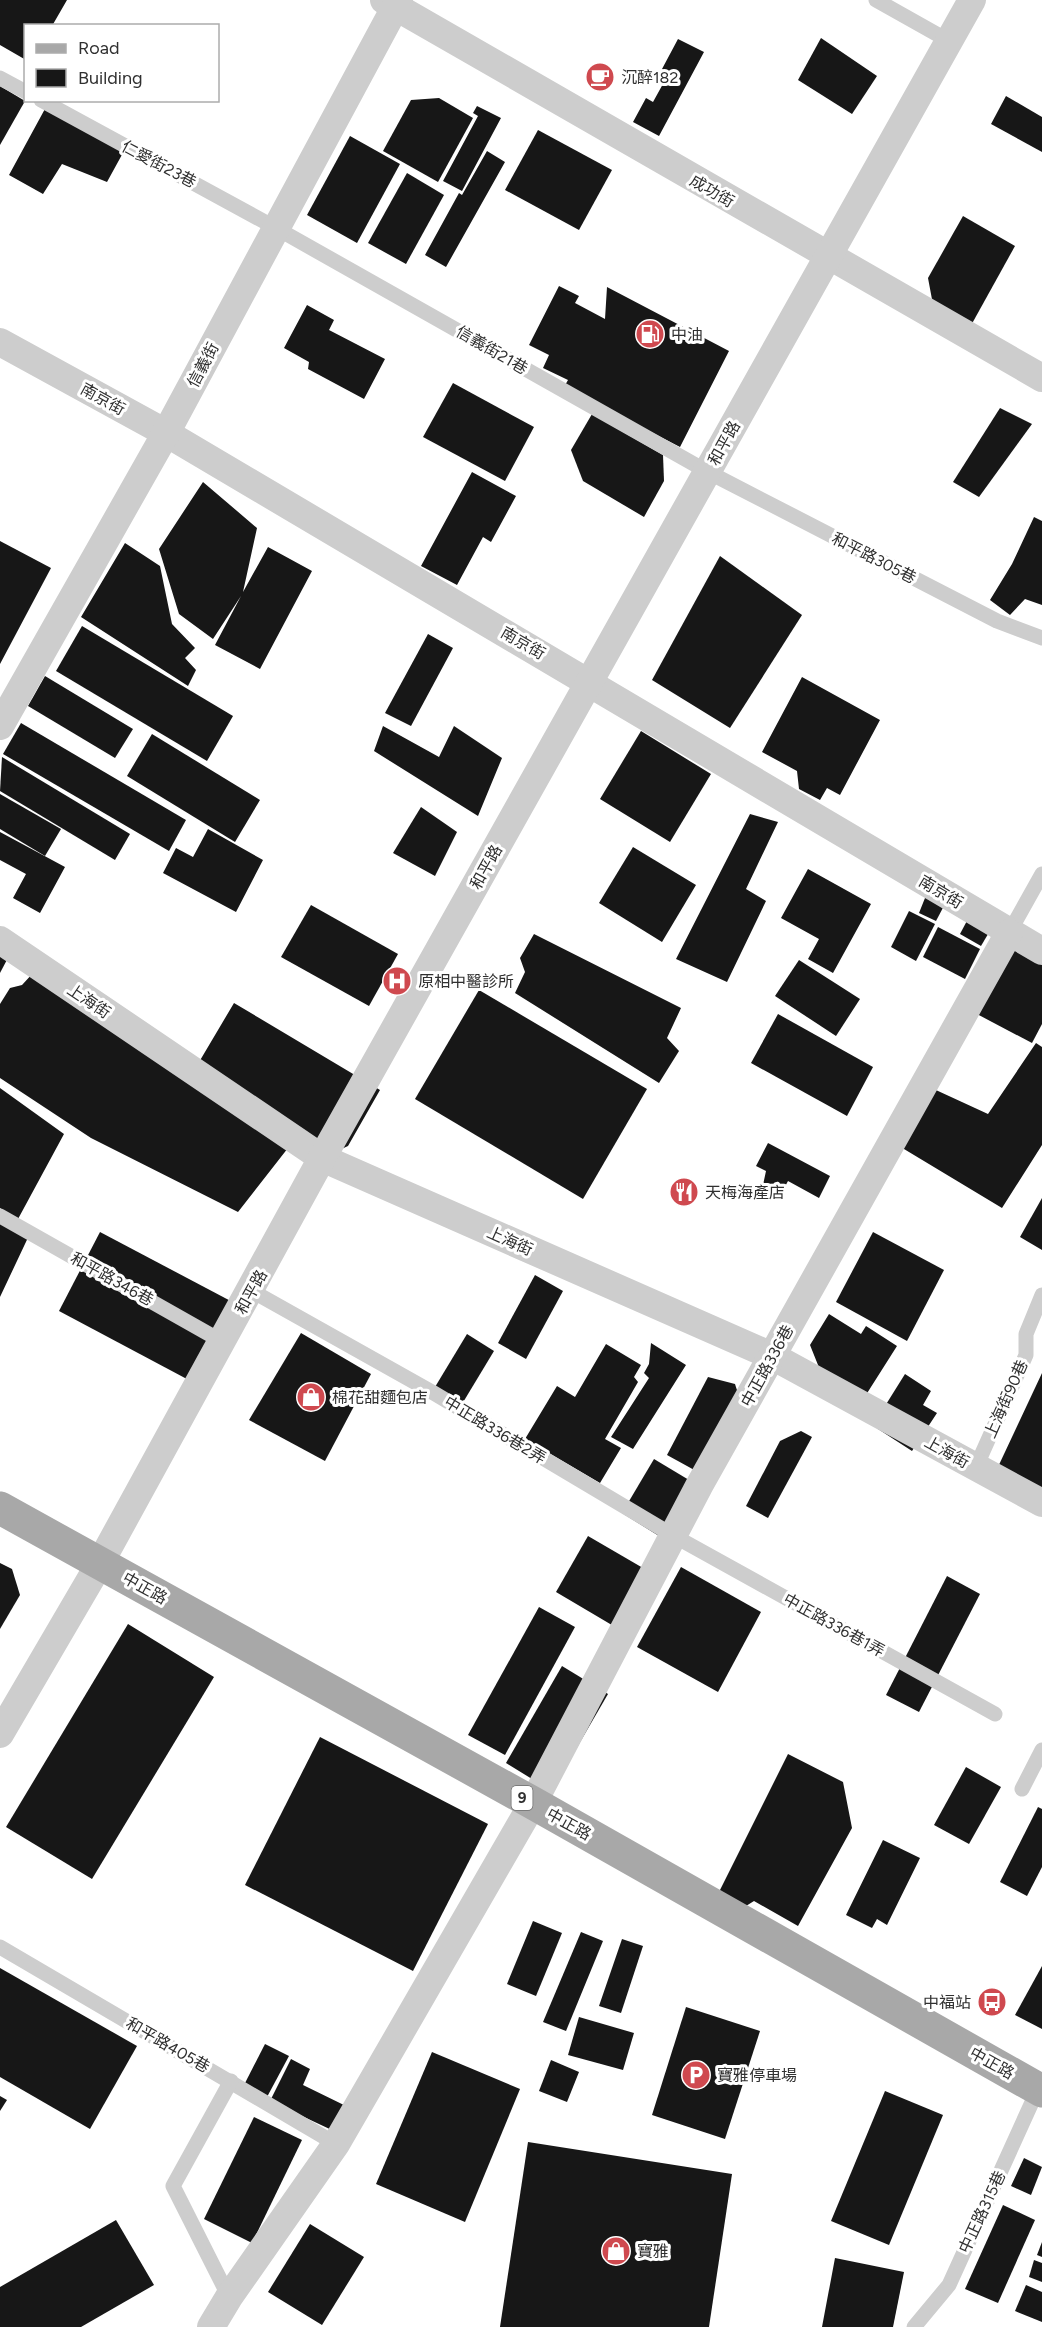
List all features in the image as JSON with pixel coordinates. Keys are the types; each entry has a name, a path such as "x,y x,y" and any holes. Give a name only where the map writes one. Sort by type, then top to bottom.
{"main road":[{"name":"中正路","path":"0,1508 533,1803 1040,2090"}],"street":[{"name":"和平路","path":"0,1734 100,1563 252,1291 322,1158 972,0"},
{"name":"信義街","path":"0,726 166,433 276,228 392,2"},
{"name":"成功街","path":"392,2 828,258 1042,378"},
{"name":"南京街","path":"0,342 166,433 591,682 1042,951"},
{"name":"中正路336巷","path":"211,2327 229,2297 336,2144 533,1803 772,1356 1009,933"},
{"name":"上海街","path":"0,940 322,1158 772,1356 1042,1503"}],"lane":[{"path":"876,0 949,41"},
{"path":"0,78 24,91"},
{"name":"仁愛街23巷","path":"45,102 276,228"},
{"name":"信義街21巷","path":"276,228 708,472"},
{"name":"和平路305巷","path":"708,472 996,621 1042,638"},
{"path":"1009,933 1042,874"},
{"name":"和平路346巷","path":"0,1216 223,1342"},
{"name":"中正路336巷2弄","path":"252,1291 432,1392 674,1536"},
{"name":"上海街90巷","path":"975,1467 1026,1355 1026,1334 1042,1295"},
{"name":"中正路336巷1弄","path":"674,1536 995,1714"},
{"path":"1022,1789 1042,1750"},
{"name":"和平路405巷","path":"0,1947 336,2144"},
{"path":"229,2297 174,2186 231,2082"},
{"name":"中正路315巷","path":"914,2327 949,2285 1040,2090"}],"building":[{"path":"0,0 67,0 53,24 24,24 24,59 0,45"},
{"path":"821,38 877,76 852,114 798,80"},
{"path":"678,39 704,52 659,136 633,122 646,98 653,102 669,73 662,69"},
{"path":"0,86 24,102 0,145"},
{"path":"1006,96 1042,117 1042,152 991,124"},
{"path":"439,98 473,118 438,182 383,151 411,100"},
{"path":"477,106 501,118 462,191 443,181 478,116 473,113"},
{"path":"46,107 124,151 107,182 62,164 43,194 9,175"},
{"path":"538,130 612,170 579,230 505,190"},
{"path":"350,136 400,164 357,243 307,215"},
{"path":"487,151 505,162 446,267 425,255 459,193 462,195"},
{"path":"407,173 444,195 406,264 368,243"},
{"path":"963,216 1015,246 969,329 934,310 928,278"},
{"path":"559,286 579,296 575,303 605,319 607,287 729,351 680,447 564,387 568,380 543,368 549,355 529,345"},
{"path":"307,305 334,320 329,330 385,359 364,399 308,369 309,362 284,348"},
{"path":"453,383 534,427 505,481 423,437"},
{"path":"1000,408 1032,424 979,497 953,482"},
{"path":"592,414 663,455 664,481 644,517 583,481 571,450"},
{"path":"472,472 516,496 491,542 483,537 457,585 421,566"},
{"path":"203,482 257,528 243,592 268,547 312,571 260,669 215,645 241,596 213,639 179,614 159,549"},
{"path":"1034,517 1042,521 1042,605 1025,599 1010,615 990,600 1012,564"},
{"path":"0,541 51,568 0,664"},
{"path":"125,543 160,566 172,624 195,648 185,658 196,670 188,686 81,617"},
{"path":"720,556 802,615 730,728 652,680"},
{"path":"82,626 233,716 207,761 56,671"},
{"path":"428,634 453,648 411,726 385,713"},
{"path":"45,676 133,729 115,758 28,706"},
{"path":"802,677 880,720 840,795 827,788 820,800 799,789 797,771 762,752"},
{"path":"21,723 186,820 169,851 3,754"},
{"path":"383,726 439,757 454,726 502,758 478,816 374,751"},
{"path":"641,731 711,774 670,842 600,799"},
{"path":"152,734 260,800 235,842 127,776"},
{"path":"2,757 130,834 115,860 0,791"},
{"path":"0,794 61,829 45,856 0,829"},
{"path":"421,807 457,832 435,876 393,853"},
{"path":"750,814 778,822 746,889 766,901 727,982 676,959"},
{"path":"208,829 263,860 236,912 163,873 176,848 193,857"},
{"path":"0,832 65,867 40,913 13,898 26,874 0,860"},
{"path":"633,847 696,885 662,942 599,903"},
{"path":"808,869 871,904 833,973 808,959 819,939 781,918"},
{"path":"927,893 946,902 936,921 919,913"},
{"path":"311,905 398,954 369,1006 281,957"},
{"path":"909,911 935,924 916,961 891,947"},
{"path":"969,917 991,929 981,946 960,934"},
{"path":"938,927 980,949 965,979 923,957"},
{"path":"534,934 681,1008 667,1038 679,1051 659,1083 515,993 525,972 520,958"},
{"path":"0,947 10,954 0,973"},
{"path":"1010,947 1042,964 1042,1024 1032,1043 975,1013"},
{"path":"799,960 860,999 836,1036 775,996"},
{"path":"34,972 189,1079 234,1003 380,1090 348,1146 322,1158 288,1148 238,1212 91,1138 0,1078 0,1004 10,988 22,985"},
{"path":"479,990 647,1089 583,1199 415,1099"},
{"path":"778,1014 873,1067 847,1116 751,1063"},
{"path":"1036,1043 1042,1047 1042,1145 1002,1208 899,1146 925,1085 988,1114"},
{"path":"0,1088 64,1134 18,1219 33,1227 0,1297 0,1210 10,1215 0,1208"},
{"path":"768,1143 830,1176 819,1198 788,1181 781,1194 763,1185 766,1171 756,1166"},
{"path":"1042,1198 1042,1250 1020,1237"},
{"path":"100,1232 242,1307 200,1386 59,1311"},
{"path":"873,1232 944,1270 907,1341 836,1302"},
{"path":"535,1275 563,1291 526,1359 498,1343"},
{"path":"829,1314 861,1334 866,1326 897,1346 864,1398 820,1370 810,1345"},
{"name":"棉花甜麵包店","path":"301,1333 371,1374 325,1461 249,1420"},
{"path":"467,1334 494,1351 459,1409 432,1392"},
{"path":"651,1343 686,1365 633,1449 611,1437 649,1378 644,1373 649,1364"},
{"path":"606,1344 641,1365 634,1377 638,1382 605,1439 621,1448 600,1483 525,1439 557,1386 575,1397"},
{"path":"1042,1373 1042,1493 997,1469"},
{"path":"905,1374 931,1391 923,1405 937,1413 912,1451 878,1429 875,1422"},
{"path":"708,1377 735,1384 743,1409 707,1477 667,1455"},
{"path":"801,1431 812,1437 768,1518 746,1506 780,1441"},
{"path":"654,1459 699,1486 667,1541 622,1513"},
{"path":"588,1536 655,1575 622,1631 556,1592"},
{"path":"0,1563 12,1569 20,1595 0,1629"},
{"path":"681,1567 761,1612 718,1692 637,1647"},
{"path":"947,1576 980,1594 919,1712 886,1695"},
{"path":"539,1607 575,1627 505,1755 468,1735"},
{"path":"128,1624 214,1677 92,1879 6,1827"},
{"path":"562,1666 608,1694 558,1780 532,1779 506,1763"},
{"path":"320,1737 488,1824 413,1971 245,1885"},
{"path":"788,1754 843,1782 852,1828 798,1926 754,1901 746,1906 719,1892"},
{"path":"966,1767 1001,1787 969,1844 934,1825"},
{"path":"1038,1807 1042,1809 1042,1867 1027,1896 1000,1882"},
{"path":"883,1840 920,1858 887,1925 877,1919 872,1928 846,1915"},
{"path":"533,1921 562,1933 536,1996 507,1984"},
{"path":"581,1932 603,1941 566,2031 543,2022"},
{"path":"622,1939 643,1946 621,2013 599,2006"},
{"path":"1042,1966 1042,2029 1015,2015"},
{"path":"0,1968 137,2046 90,2129 0,2077"},
{"path":"686,2007 760,2031 725,2139 652,2115"},
{"path":"579,2017 634,2033 623,2070 568,2055"},
{"path":"265,2044 289,2056 267,2097 244,2085"},
{"path":"432,2052 520,2089 465,2222 376,2184"},
{"path":"291,2059 310,2069 303,2085 348,2107 336,2132 270,2101"},
{"path":"551,2060 579,2072 567,2102 539,2091"},
{"path":"885,2091 943,2115 889,2245 831,2221"},
{"path":"0,2096 7,2100 0,2111"},
{"path":"254,2117 302,2140 252,2243 204,2219"},
{"name":"寶雅","path":"528,2142 732,2174 709,2327 500,2327"},
{"path":"1024,2158 1042,2167 1031,2195 1011,2186"},
{"path":"1003,2205 1035,2220 998,2303 965,2289"},
{"path":"116,2220 154,2285 81,2327 0,2327 0,2287"},
{"path":"310,2224 364,2257 322,2325 268,2292"},
{"path":"1042,2242 1042,2257 1037,2255"},
{"path":"835,2258 904,2272 893,2327 822,2327"},
{"path":"1034,2260 1042,2263 1042,2282 1029,2277"},
{"path":"1026,2285 1042,2292 1042,2322 1015,2311"}],"place":[{"name":"沉醉182","path":"600,77"},
{"name":"中油","path":"650,334"},
{"name":"原相中醫診所","path":"397,981"},
{"name":"天梅海產店","path":"684,1192"},
{"name":"棉花甜麵包店","path":"311,1397"},
{"name":"中福站","path":"992,2002"},
{"name":"寶雅停車場","path":"696,2075"},
{"name":"寶雅","path":"616,2251"}]}
